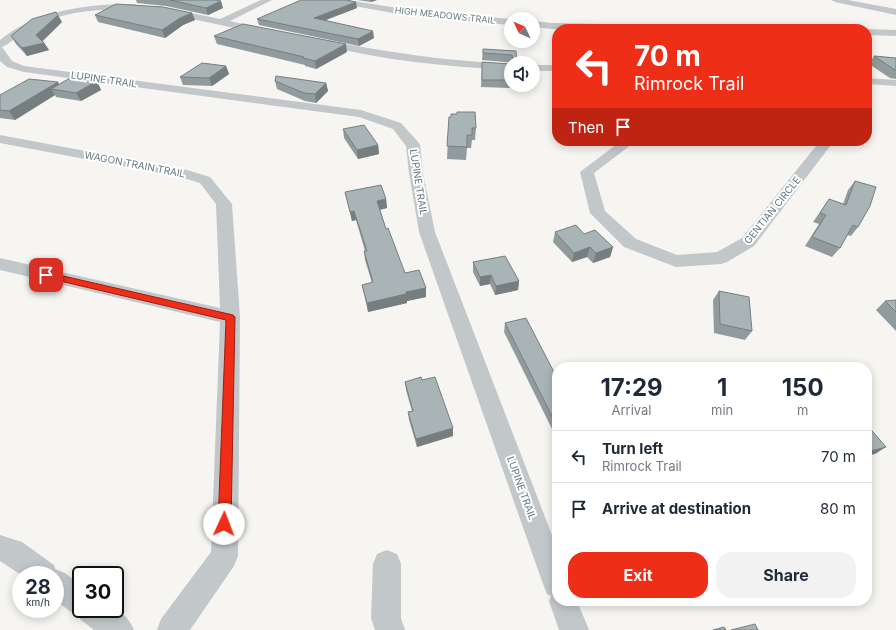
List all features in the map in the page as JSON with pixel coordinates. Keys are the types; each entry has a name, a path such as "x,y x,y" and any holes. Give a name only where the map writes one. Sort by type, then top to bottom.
{"street":[{"path":"222,22 268,0"},
{"name":"HIGH MEADOWS TRAIL","path":"332,0 404,12 504,21"},
{"path":"835,0 896,12"},
{"path":"0,45 10,35 23,27 46,18 98,8 119,6 146,8"},
{"path":"159,9 274,33"},
{"path":"540,25 552,26"},
{"path":"872,32 896,33"},
{"path":"311,40 363,51 420,60 504,66"},
{"name":"LUPINE TRAIL","path":"0,50 2,59 9,65 24,69 361,114 397,126 413,144 416,173 427,232 552,570"},
{"path":"540,68 552,68"},
{"path":"872,81 896,83"},
{"name":"WAGON TRAIN TRAIL","path":"0,139 182,173 204,180 224,204 230,317 224,556 172,630"},
{"name":"GENTIAN CIRCLE","path":"622,146 588,172 598,213 630,243 676,261 721,258 748,242 823,146"},
{"path":"0,264 230,317"},
{"path":"0,548 12,552 31,566"},
{"path":"388,564 386,618 390,630"},
{"path":"565,606 574,630"},
{"path":"102,618 118,630"}],"building":[{"path":"170,0 215,0 221,1 206,8"},
{"path":"301,0 346,0 356,2 314,18 373,31 358,39 257,19"},
{"path":"116,4 163,7 192,13 180,18 162,30 95,15"},
{"path":"56,12 58,15 36,35 44,43 22,48 11,36 32,19"},
{"path":"243,24 346,44 315,61 303,58 304,57 214,36"},
{"path":"483,49 516,51 516,56 512,55 483,53"},
{"path":"874,56 896,58 896,70 895,70"},
{"path":"482,62 504,64 504,80 482,80"},
{"path":"202,63 226,66 209,78 180,77"},
{"path":"276,76 326,83 315,94 304,93 275,81"},
{"path":"70,78 97,81 76,93 51,89"},
{"path":"29,79 58,82 9,111 0,110 0,95"},
{"path":"457,112 475,112 476,128 472,128 472,135 467,135 467,147 447,146 449,117 451,117 451,114 457,114"},
{"path":"364,125 378,145 357,150 343,129"},
{"path":"855,181 876,187 870,206 858,227 853,225 840,248 812,237 826,215 820,213 829,199 846,205"},
{"path":"381,185 386,199 377,201 386,229 388,228 405,273 419,270 426,288 367,303 362,285 373,282 364,251 367,251 354,211 350,212 345,192"},
{"path":"576,225 584,234 595,230 613,247 596,253 590,247 574,253 555,232"},
{"path":"505,256 519,281 496,286 491,275 480,277 473,262"},
{"path":"719,291 749,297 752,331 720,324"},
{"path":"896,300 896,312 885,301"},
{"path":"526,318 552,368 552,416 505,323"},
{"path":"421,377 422,380 435,377 453,428 416,439 408,412 413,411 405,382"},
{"path":"872,431 886,447 872,451"},
{"path":"755,624 758,630 731,630"},
{"path":"724,627 726,630 713,630"}],"route":[{"path":"46,275 230,317 224,524"}]}
